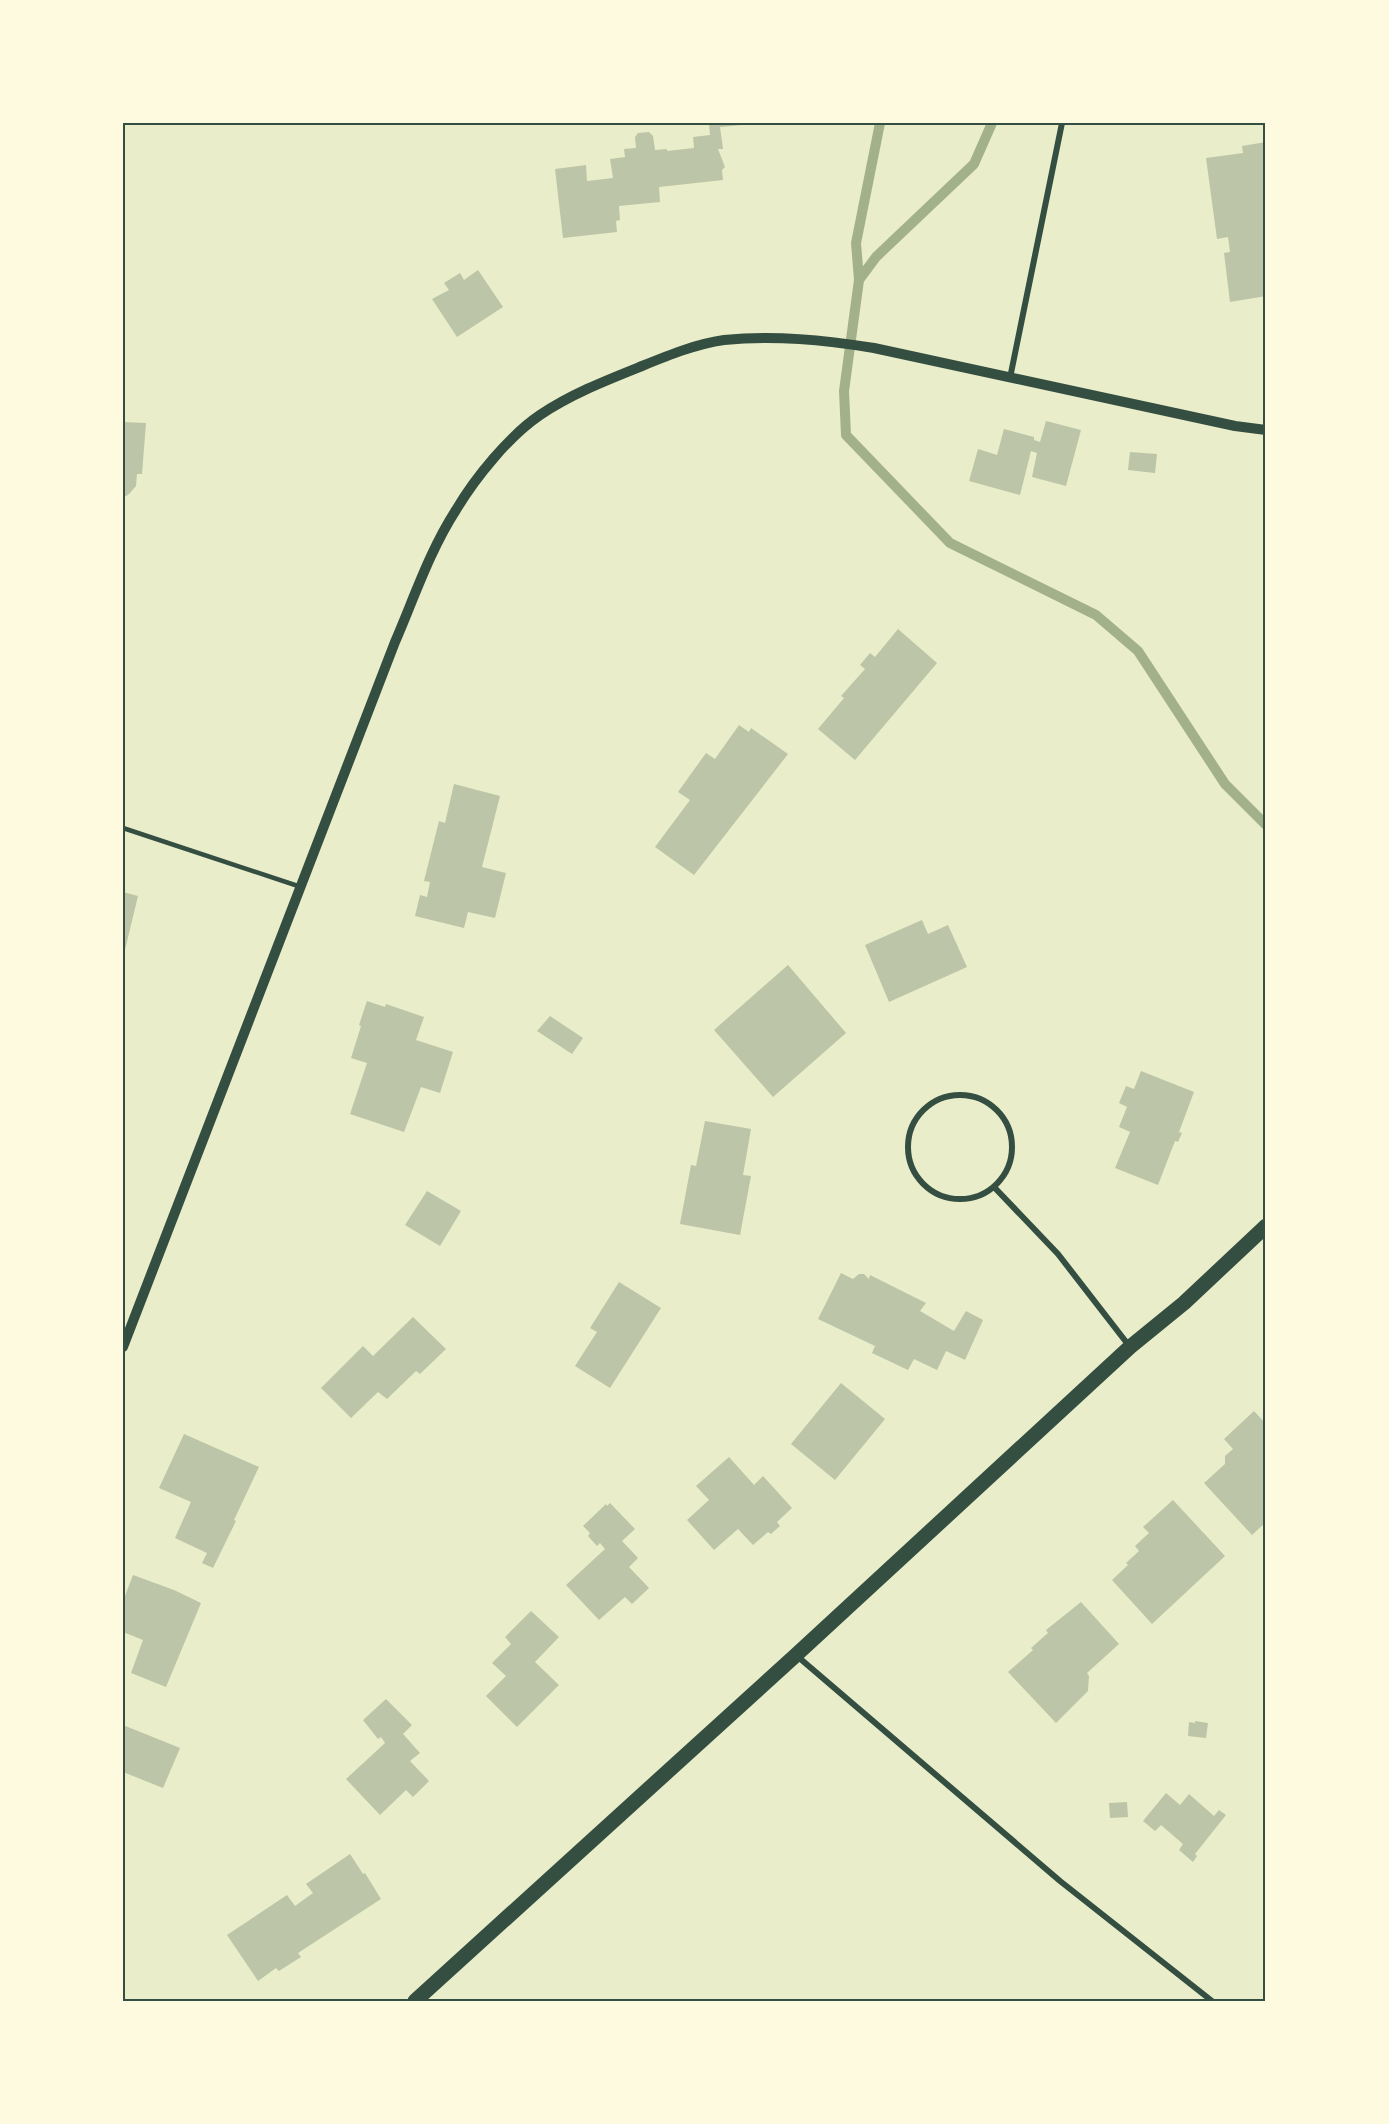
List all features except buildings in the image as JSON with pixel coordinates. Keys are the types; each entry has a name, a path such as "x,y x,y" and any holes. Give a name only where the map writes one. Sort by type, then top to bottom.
{"main road":[{"path":"415,2001 796,1655 1130,1347 1184,1303 1266,1226"}],"street":[{"path":"1010,378 1062,123"},
{"path":"123,1347 395,642 434,552 455,511 477,479 505,446 539,415 582,391 685,349 723,340 781,338 874,348 1235,426 1266,430"},
{"path":"962,1095 981,1099 997,1109 1008,1125 1012,1153 1007,1171 994,1186 978,1196 959,1199 940,1194 924,1184 913,1168 909,1140 914,1122 927,1107 943,1097 962,1095"},
{"path":"994,1186 1058,1254 1130,1347"},
{"path":"796,1655 1060,1881 1212,2001"}],"lane":[{"path":"123,828 301,887"}],"waterway":[{"path":"880,123 856,243 859,280 844,391 846,435 950,543 1096,615 1138,651 1225,784 1266,825"},
{"path":"859,280 876,257 974,164 992,123"}]}
